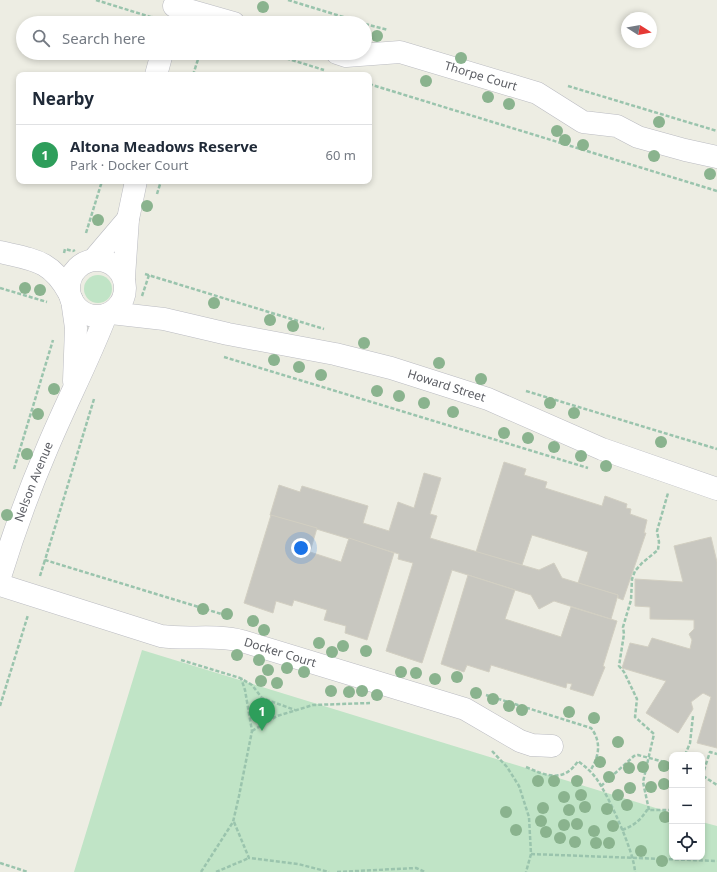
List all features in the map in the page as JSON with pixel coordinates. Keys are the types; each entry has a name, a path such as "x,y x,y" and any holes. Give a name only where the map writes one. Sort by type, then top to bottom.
{"street":[{"path":"172,13 191,16"},
{"name":"Thorpe Court","path":"372,54 400,52 537,93 583,122 616,126 638,137 685,150 717,156"},
{"path":"157,72 160,60"},
{"path":"35,260 60,277 82,312 90,315 108,314 121,303 133,285 128,219 135,184"},
{"path":"71,296 71,278 128,219"},
{"path":"0,252 35,260 87,262 103,260 111,263 119,269 133,285"},
{"name":"Howard Street","path":"133,285 164,319"},
{"name":"Nelson Avenue","path":"71,296 76,328 73,388"},
{"name":"Howard Street","path":"108,314 164,319 228,334 335,354 391,368 488,399 602,449 717,489"},
{"name":"Nelson Avenue","path":"1,574 23,508 73,388 86,365 108,314"},
{"name":"Docker Court","path":"1,574 161,636 179,638 223,637 242,641 464,709 520,741 532,745 552,746"}],"path":[{"path":"96,0 172,13"},
{"path":"288,0 340,16"},
{"path":"194,72 198,60"},
{"path":"318,60 332,62"},
{"path":"372,85 717,191"},
{"path":"86,236 101,184"},
{"path":"156,195 160,184"},
{"path":"133,285 149,275 331,331"},
{"path":"133,285 149,275"},
{"path":"0,288 47,302"},
{"path":"11,476 54,335"},
{"path":"223,356 595,470"},
{"path":"520,389 717,449"},
{"path":"96,392 45,560 235,618"},
{"path":"661,490 675,494"},
{"path":"649,810 643,782 654,734 634,717 638,699 624,672 619,666 624,634 623,627 631,600 632,579 635,571 642,563 658,550 659,542 657,530 668,492"},
{"path":"0,706 28,614"},
{"path":"201,872 233,822 252,731 245,690 240,678 252,685 262,698 295,711"},
{"path":"485,694 591,728 596,734 599,745 597,760 590,771 600,786 622,830 634,858 635,872"},
{"path":"252,731 278,716 313,705 377,703"},
{"path":"686,752 690,743 693,716"},
{"path":"490,748 519,786 529,817 531,854 526,872"},
{"path":"705,767 710,752 717,754"},
{"path":"600,786 638,754 669,763"},
{"path":"705,778 717,785"},
{"path":"622,830 632,826 649,810 669,810"},
{"path":"233,822 249,858"},
{"path":"531,854 669,858"},
{"path":"216,872 249,858 298,864 329,872"},
{"path":"703,860 717,861"},
{"path":"0,863 28,872"},
{"path":"337,872 416,868 425,872"}],"green space":[{"path":"98,275 108,279 112,289 108,299 98,303 88,299 84,289 88,279"},
{"path":"142,650 669,812 669,860 705,860 705,823 717,826 717,872 74,872"}],"building":[{"path":"504,462 526,469 524,475 547,482 545,488 602,506 605,496 627,504 626,508 631,509 630,514 647,520 644,533 646,533 623,600 618,598 618,595 578,583 588,552 532,535 522,565 476,552"},
{"path":"424,473 441,478 430,514 437,516 430,538 539,570 554,563 562,578 618,595 611,619 554,601 539,609 531,595 452,570 422,663 386,651 413,563 398,559 399,554 270,515 279,485 300,492 302,486 368,506 363,523 389,531 398,502 414,508"},
{"path":"271,515 317,528 310,552 341,562 349,538 394,553 367,640 345,633 346,626 324,620 327,610 294,600 292,606 276,601 273,613 244,603"},
{"path":"711,537 717,562 717,748 697,743 711,697 703,693 691,702 693,709 678,733 646,713 666,681 622,668 630,643 648,647 652,638 690,649 692,640 689,634 694,629 694,620 650,619 650,607 635,606 635,579 683,582 674,546"},
{"path":"468,575 515,590 505,619 561,637 571,607 617,621 603,666 605,667 593,696 570,689 572,684 567,683 566,688 491,665 489,672 467,665 464,672 441,664"}],"place":[{"name":"Altona Meadows Reserve","path":"262,731"}]}
